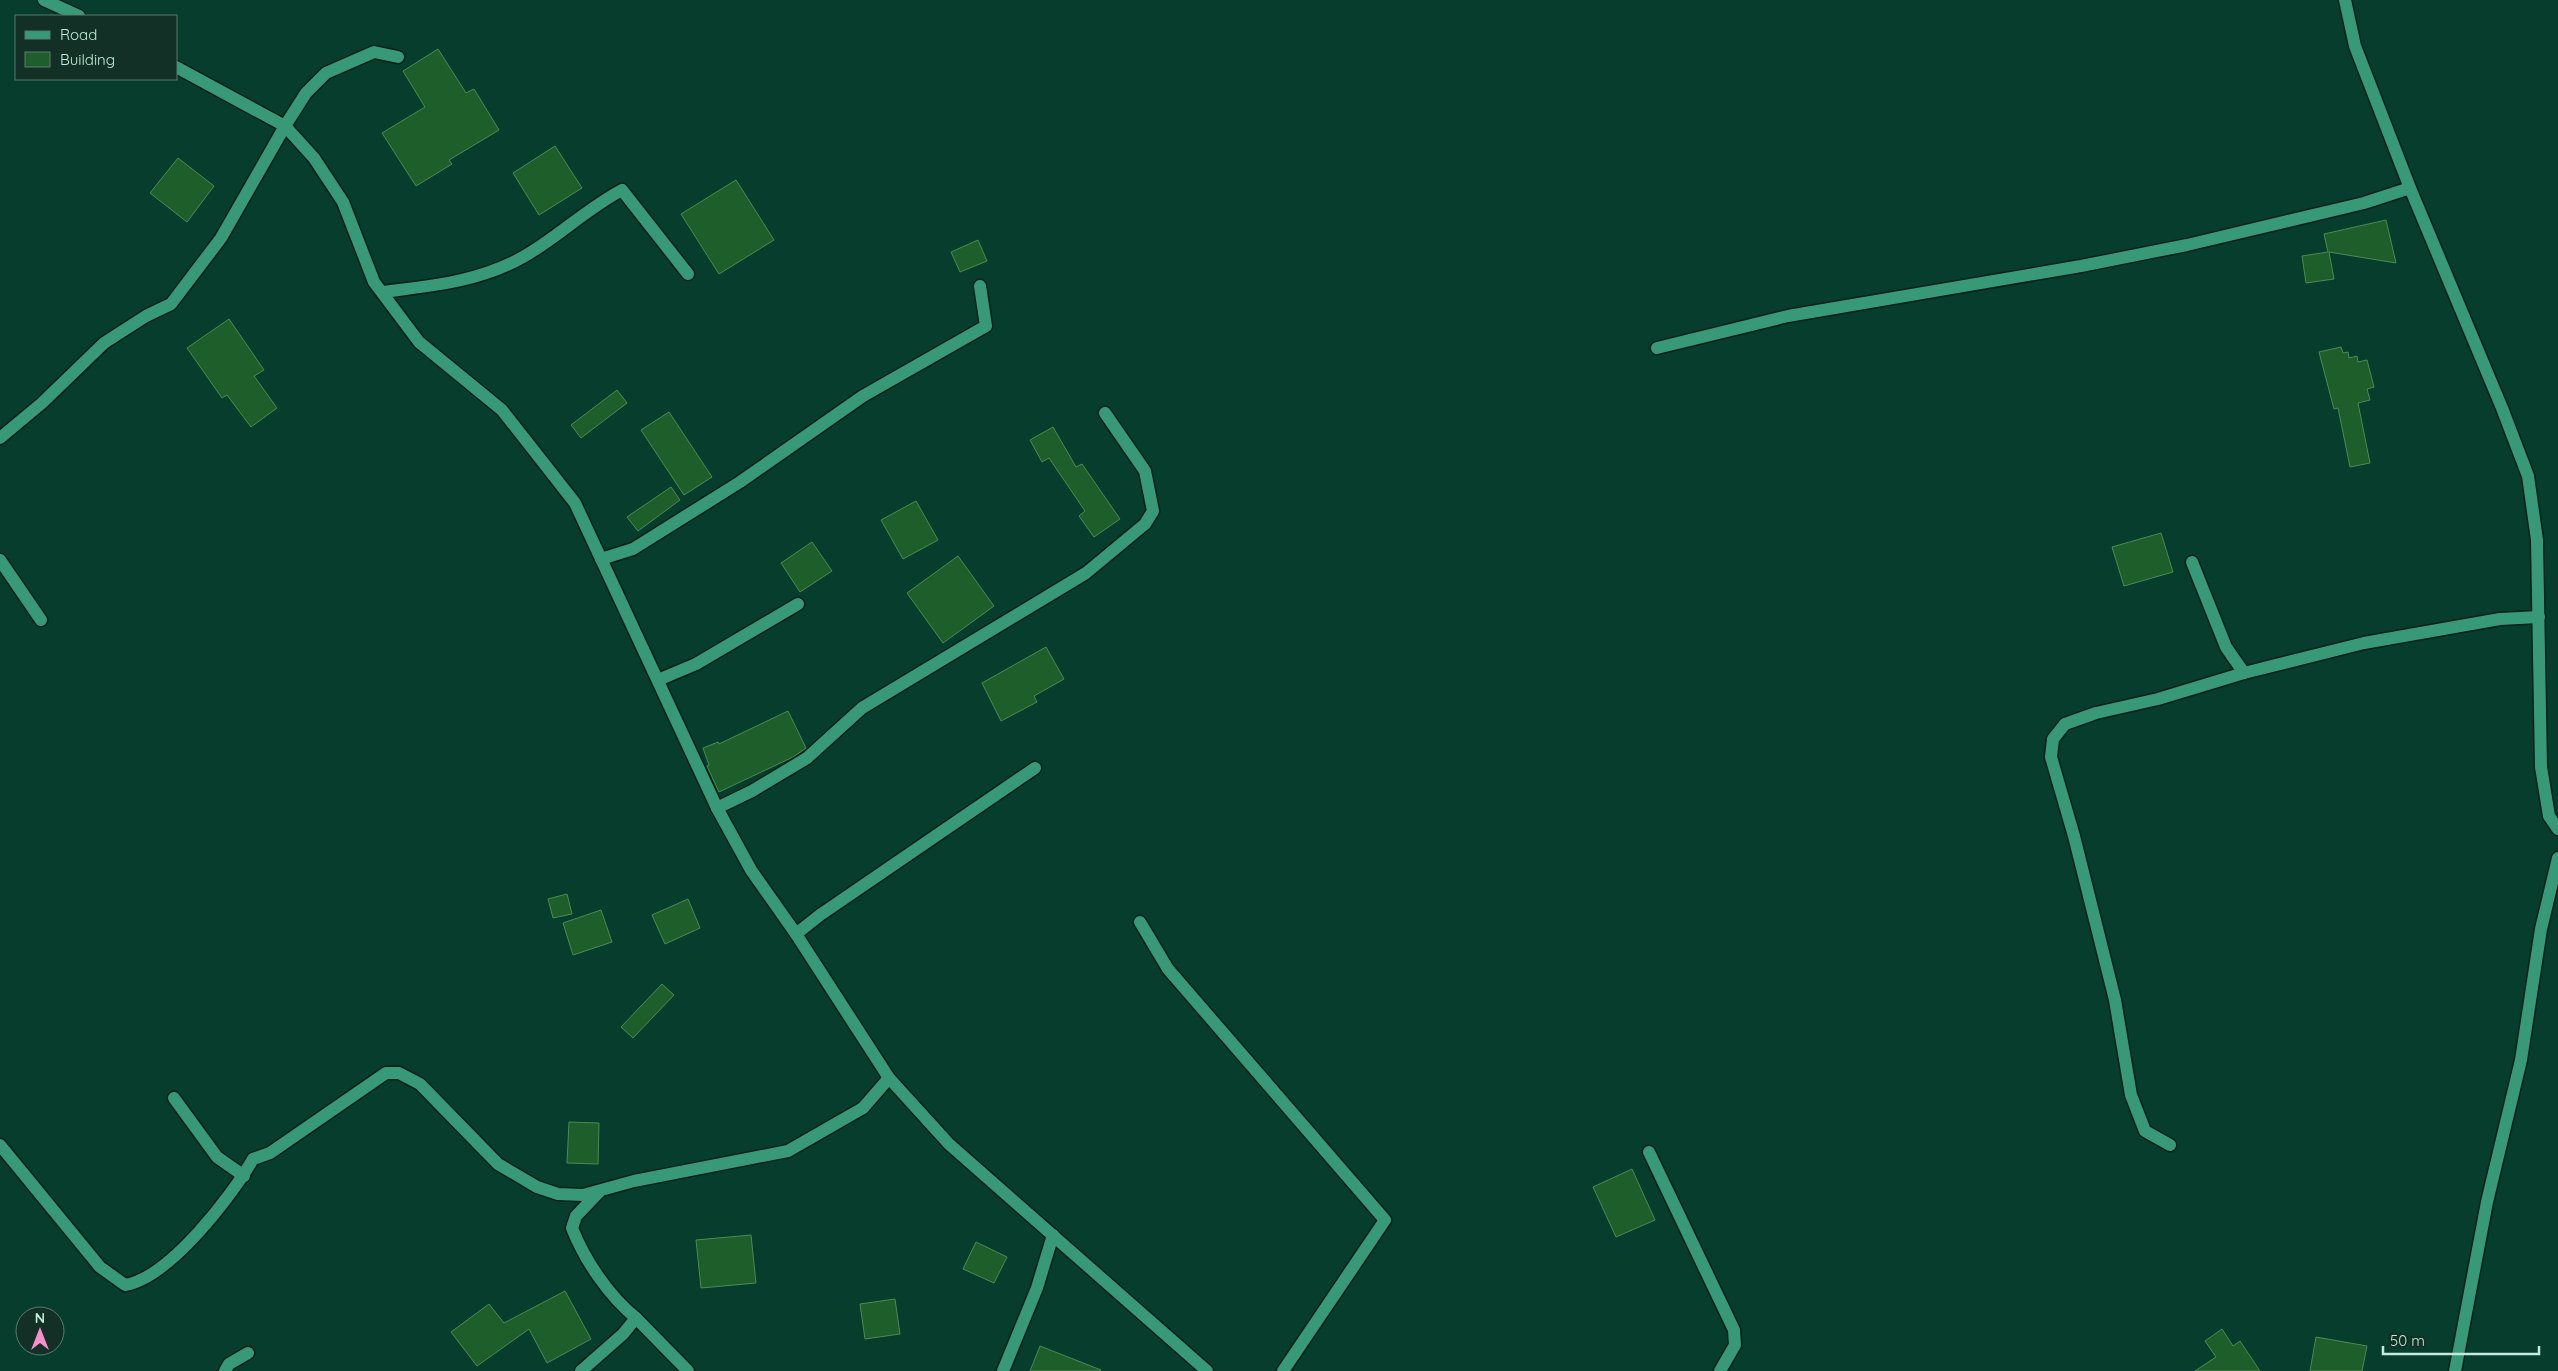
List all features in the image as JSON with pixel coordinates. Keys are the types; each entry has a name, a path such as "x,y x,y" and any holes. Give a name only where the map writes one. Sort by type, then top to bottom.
{"street":[{"path":"44,0 77,15"},
{"path":"2345,0 2355,46 2410,188 2502,408 2528,476 2537,540 2541,767 2549,816 2558,829"},
{"path":"0,438 42,403 104,343 146,316 171,304 222,238 284,126 306,93 326,73 374,52 398,57"},
{"path":"178,67 284,126 314,158 343,202 374,282 419,342 502,410 576,503 717,808 751,870 796,934 889,1078 949,1144 1207,1371"},
{"path":"1656,348 1788,316 2071,268 2187,245 2364,203 2410,188"},
{"path":"382,292 438,285 479,277 523,258 601,201 622,190 688,274"},
{"path":"602,559 633,550 740,482 862,396 986,326 980,286"},
{"path":"717,808 752,791 807,758 862,708 1086,573 1146,524 1153,511 1145,471 1104,414"},
{"path":"0,560 41,620"},
{"path":"2192,562 2226,647 2244,673"},
{"path":"658,680 696,664 798,604"},
{"path":"2170,1145 2145,1131 2131,1095 2115,1000 2074,836 2051,757 2053,739 2065,724 2096,713 2364,643 2500,619 2539,618"},
{"path":"796,934 820,915 1034,768"},
{"path":"2455,1371 2487,1202 2521,1060 2541,929 2558,858"},
{"path":"1140,922 1168,969 1385,1220 1283,1371"},
{"path":"0,1145 100,1267 125,1285 139,1282 188,1244 244,1176 253,1159 270,1153 386,1073 399,1073 420,1084 498,1164 537,1187 558,1194 583,1195 634,1181 788,1151 863,1108 889,1078"},
{"path":"174,1098 217,1157 244,1176"},
{"path":"1649,1152 1734,1330 1735,1345 1720,1371"},
{"path":"599,1192 576,1216 572,1228 590,1265 626,1310 688,1371"},
{"path":"1003,1371 1037,1288 1052,1235"},
{"path":"581,1371 623,1334 636,1318"},
{"path":"225,1371 229,1364 248,1353"}],"building":[{"path":"438,49 466,93 474,89 499,130 449,160 452,164 416,186 382,133 425,107 403,71"},
{"path":"555,146 582,188 539,215 513,173"},
{"path":"178,158 214,186 187,222 150,193"},
{"path":"736,180 774,240 719,274 681,214"},
{"path":"2386,220 2396,263 2329,252 2334,279 2306,283 2302,256 2328,252 2324,234"},
{"path":"978,240 987,261 960,272 951,252"},
{"path":"229,319 264,370 254,376 277,408 251,427 227,395 222,398 187,348"},
{"path":"2341,347 2343,353 2348,352 2349,358 2357,356 2358,362 2367,360 2374,387 2367,389 2370,400 2358,403 2370,463 2350,467 2338,408 2334,409 2319,352"},
{"path":"617,390 627,403 581,438 571,425"},
{"path":"669,412 712,477 684,495 641,430"},
{"path":"1053,427 1076,467 1082,464 1120,519 1094,537 1079,516 1085,511 1049,458 1042,462 1030,440"},
{"path":"671,487 680,500 638,531 627,517"},
{"path":"916,501 938,540 903,559 881,520"},
{"path":"2161,533 2173,572 2124,586 2112,547"},
{"path":"812,542 832,571 800,592 781,563"},
{"path":"958,556 994,606 943,643 907,593"},
{"path":"1046,647 1064,679 1034,696 1037,702 1001,721 982,683"},
{"path":"788,711 806,748 793,757 719,792 707,766 709,765 703,748 718,742 719,744"},
{"path":"567,894 572,914 553,918 548,899"},
{"path":"688,899 700,928 665,944 652,915"},
{"path":"601,910 612,942 573,955 563,923"},
{"path":"662,984 674,995 633,1038 621,1027"},
{"path":"569,1122 599,1123 598,1164 567,1163"},
{"path":"1632,1169 1655,1220 1616,1237 1593,1187"},
{"path":"751,1235 756,1283 701,1288 696,1240"},
{"path":"976,1242 1007,1257 994,1283 963,1269"},
{"path":"565,1291 591,1339 547,1363 529,1329 477,1366 451,1332 489,1304 504,1323"},
{"path":"895,1299 900,1334 865,1339 860,1304"},
{"path":"2222,1329 2233,1346 2240,1341 2260,1371 2195,1371 2216,1357 2205,1341"},
{"path":"2316,1337 2367,1346 2362,1371 2310,1371"},
{"path":"1040,1346 1101,1370 1030,1371"}]}
